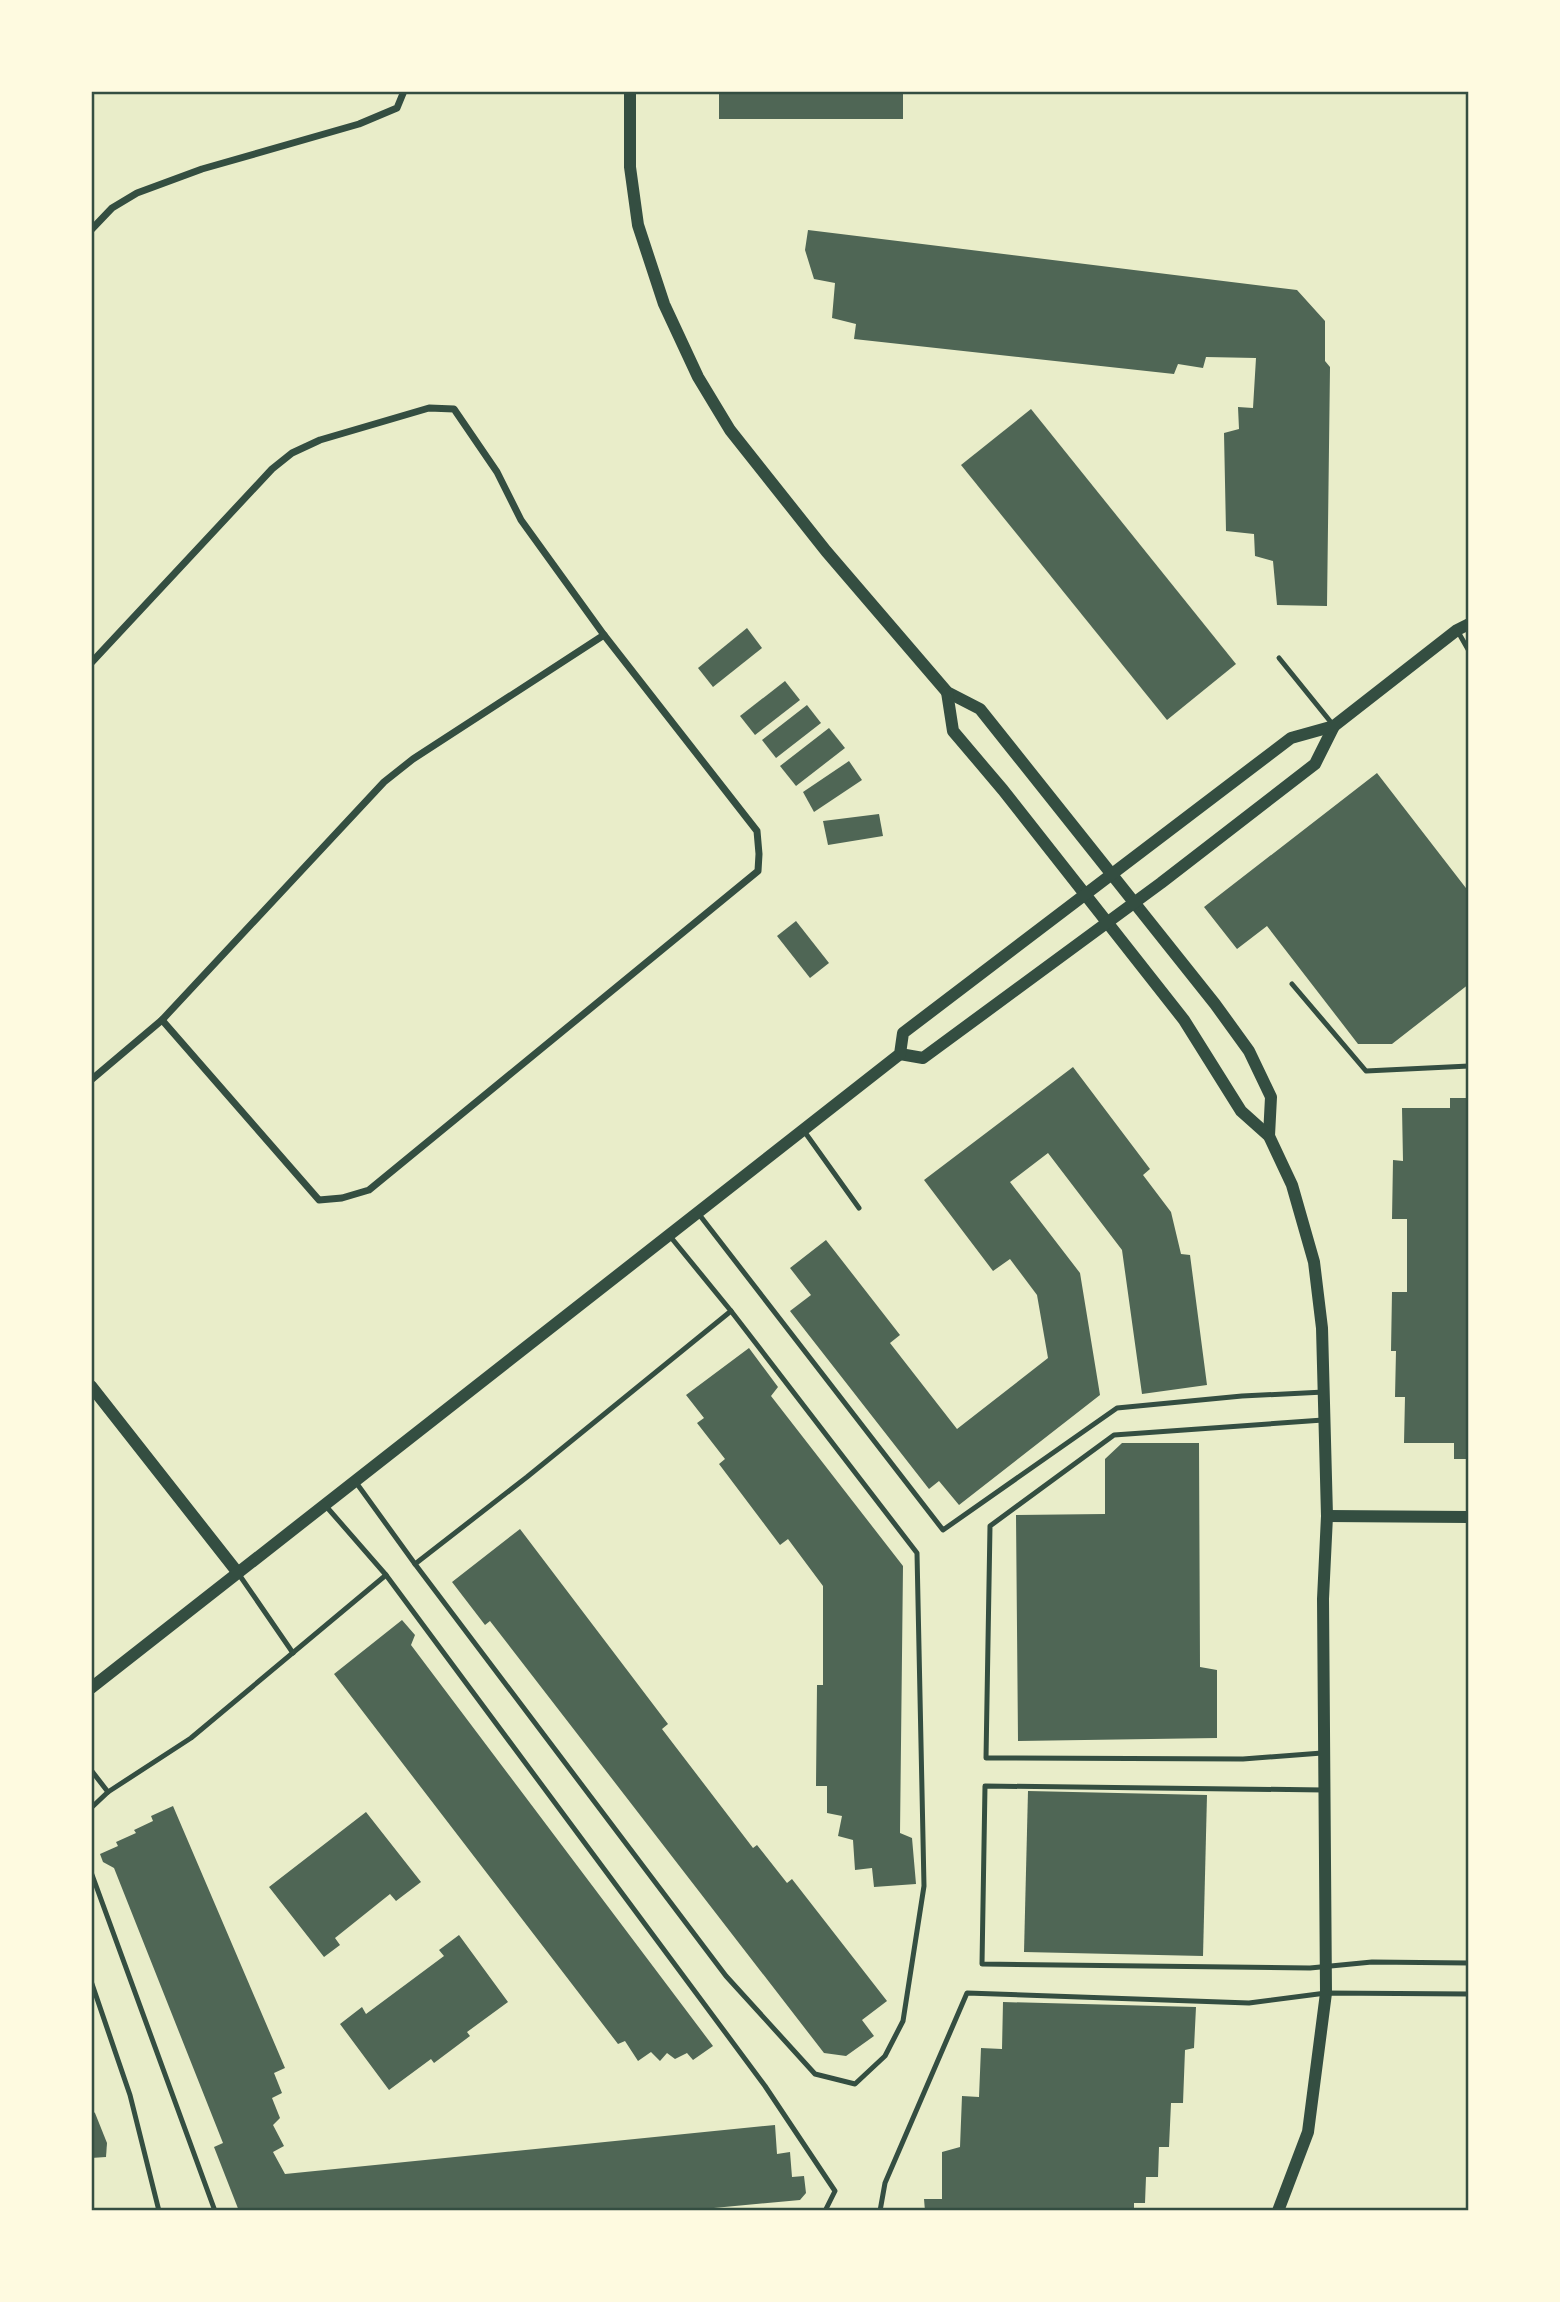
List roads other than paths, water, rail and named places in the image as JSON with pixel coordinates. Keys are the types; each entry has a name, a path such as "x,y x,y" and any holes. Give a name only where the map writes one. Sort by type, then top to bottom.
{"street":[{"path":"91,230 112,208 137,193 202,169 359,124 397,108 404,91"},
{"path":"630,91 630,167 638,225 664,304 698,377 730,430 826,551 947,692 980,709 1113,874 1249,1051 1271,1097 1269,1136"},
{"path":"91,663 262,479 292,453 320,440 429,408 454,409 497,472 522,520 604,635 757,831 758,871 369,1190 342,1198 318,1200 162,1020"},
{"path":"91,1688 900,1054 902,1033 1291,738 1335,726 1457,630 1469,624"},
{"path":"91,1080 162,1020 384,782 413,760 604,635"},
{"path":"947,692 953,731 1184,1020 1241,1111 1269,1136 1292,1185 1314,1262 1322,1328 1327,1516 1324,1599 1326,1993 1308,2132 1278,2211"},
{"path":"900,1054 923,1058 1135,902 1315,764 1335,726"},
{"path":"91,1386 238,1573"},
{"path":"1327,1516 1469,1517"}],"lane":[{"path":"1457,630 1469,651"},
{"path":"1279,658 1335,726"},
{"path":"1292,984 1366,1071 1469,1066"},
{"path":"803,1130 859,1209"},
{"path":"698,1213 943,1530 1117,1408 1242,1396 1324,1392"},
{"path":"355,1481 726,1976 816,2074 855,2084 885,2056 902,2021 924,1886 917,1553 670,1235"},
{"path":"415,1564 731,1311"},
{"path":"1325,1420 1114,1435 990,1526 986,1758 1243,1759 1325,1753"},
{"path":"325,1505 386,1575 765,2086 835,2191 824,2211"},
{"path":"238,1573 293,1653"},
{"path":"91,1808 108,1792 191,1738 386,1575"},
{"path":"91,1770 108,1792"},
{"path":"1325,1790 985,1786 982,1964 1310,1968 1326,1964 1372,1962 1469,1963"},
{"path":"91,1872 215,2211"},
{"path":"91,1981 130,2095 159,2211"},
{"path":"880,2211 885,2183 967,1993 1250,2003 1326,1993 1469,1994"}]}
